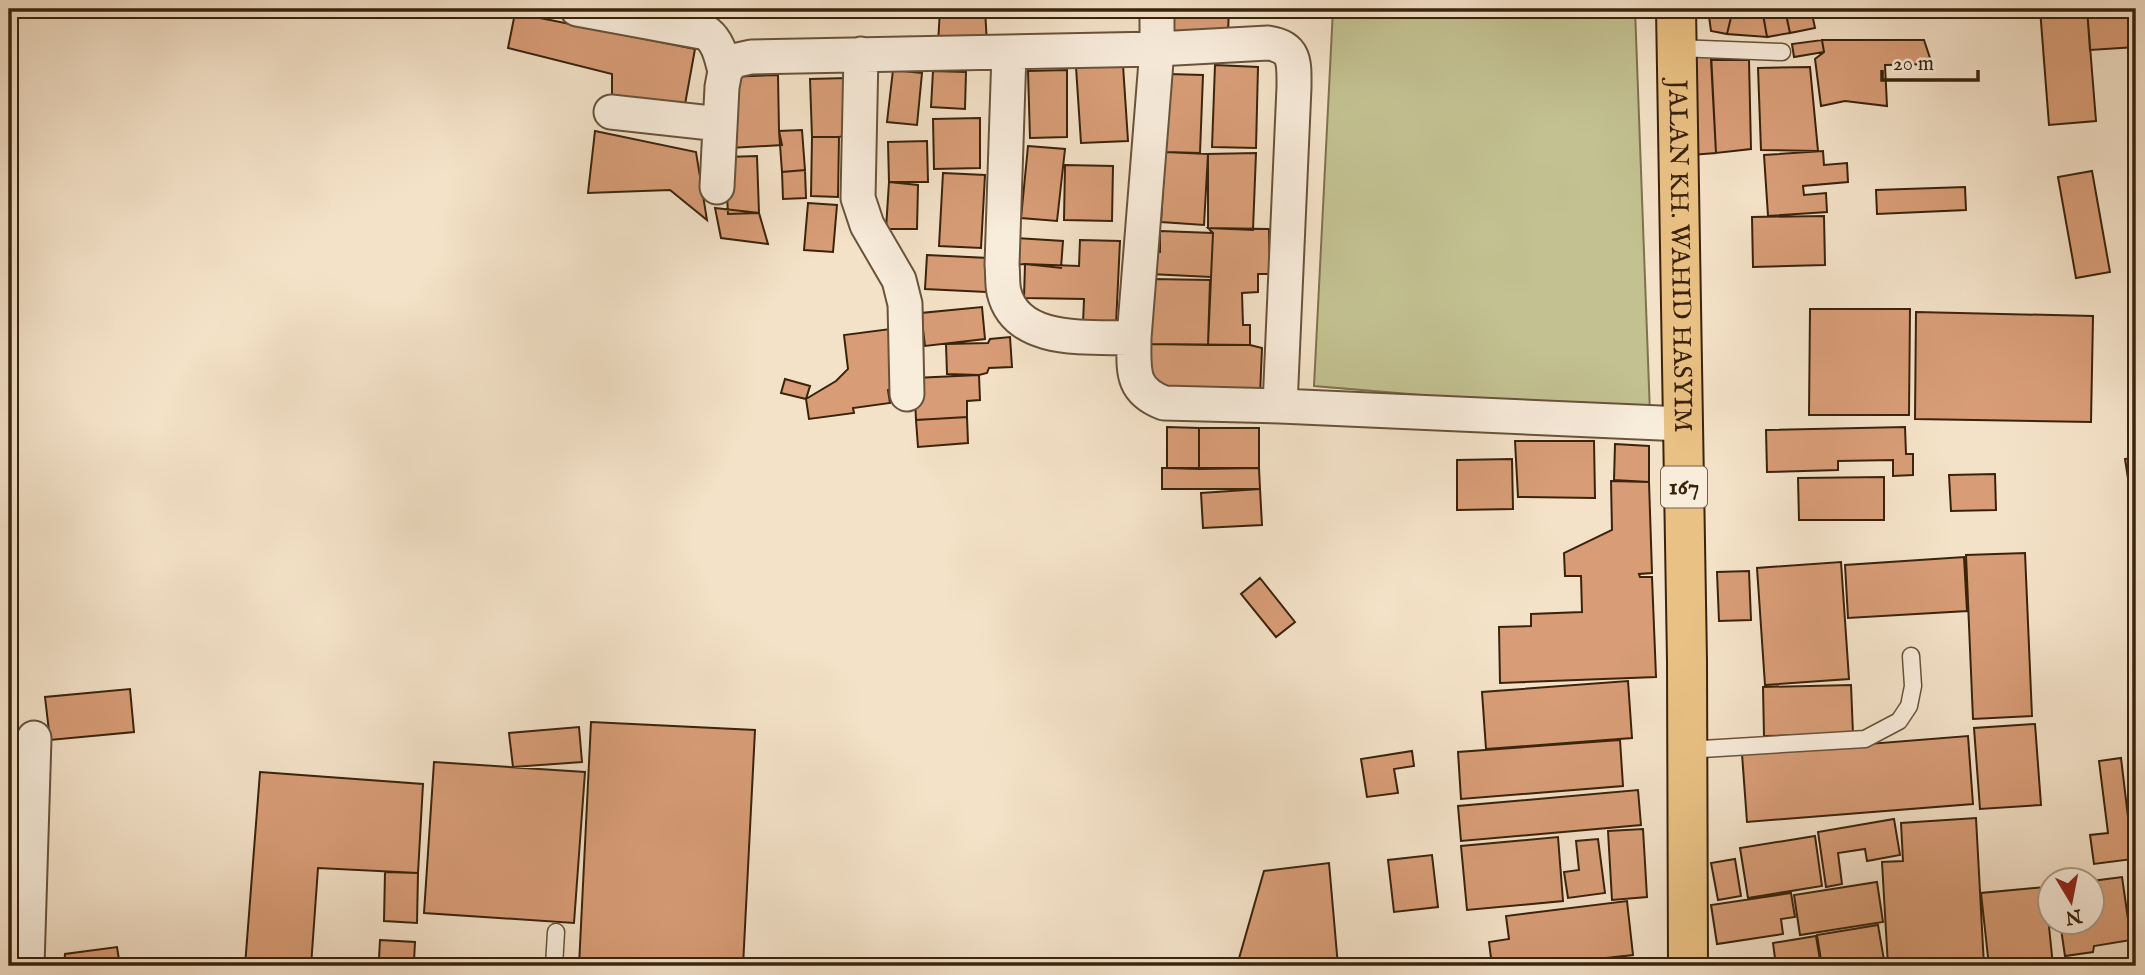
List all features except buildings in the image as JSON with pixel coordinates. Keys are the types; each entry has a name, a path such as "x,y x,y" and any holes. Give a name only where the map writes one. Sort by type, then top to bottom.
{"main road":[{"name":"JALAN KH. WAHID HASYIM","path":"1676,9 1687,661 1688,966"}],"street":[{"path":"577,9 707,33 713,38 725,71 717,187"},
{"path":"1157,9 1157,50 1134,338 1134,368 1138,386 1150,397 1164,403 1683,424"},
{"path":"725,71 733,61 751,57 1157,50 1268,43 1281,45 1292,55 1294,88 1280,406"},
{"path":"1009,53 1002,265 1003,292 1009,306 1033,329 1050,334 1134,338"},
{"path":"861,54 858,198 867,225 899,280 905,304 907,394"},
{"path":"611,112 720,124"},
{"path":"27,966 34,738"}],"lane":[{"path":"1677,48 1782,51"},
{"path":"1686,750 1865,740 1899,721 1909,706 1913,686 1911,656"},
{"path":"554,966 556,932"}],"shaded area":[{"path":"1333,9 1635,9 1650,414 1314,386"}]}
